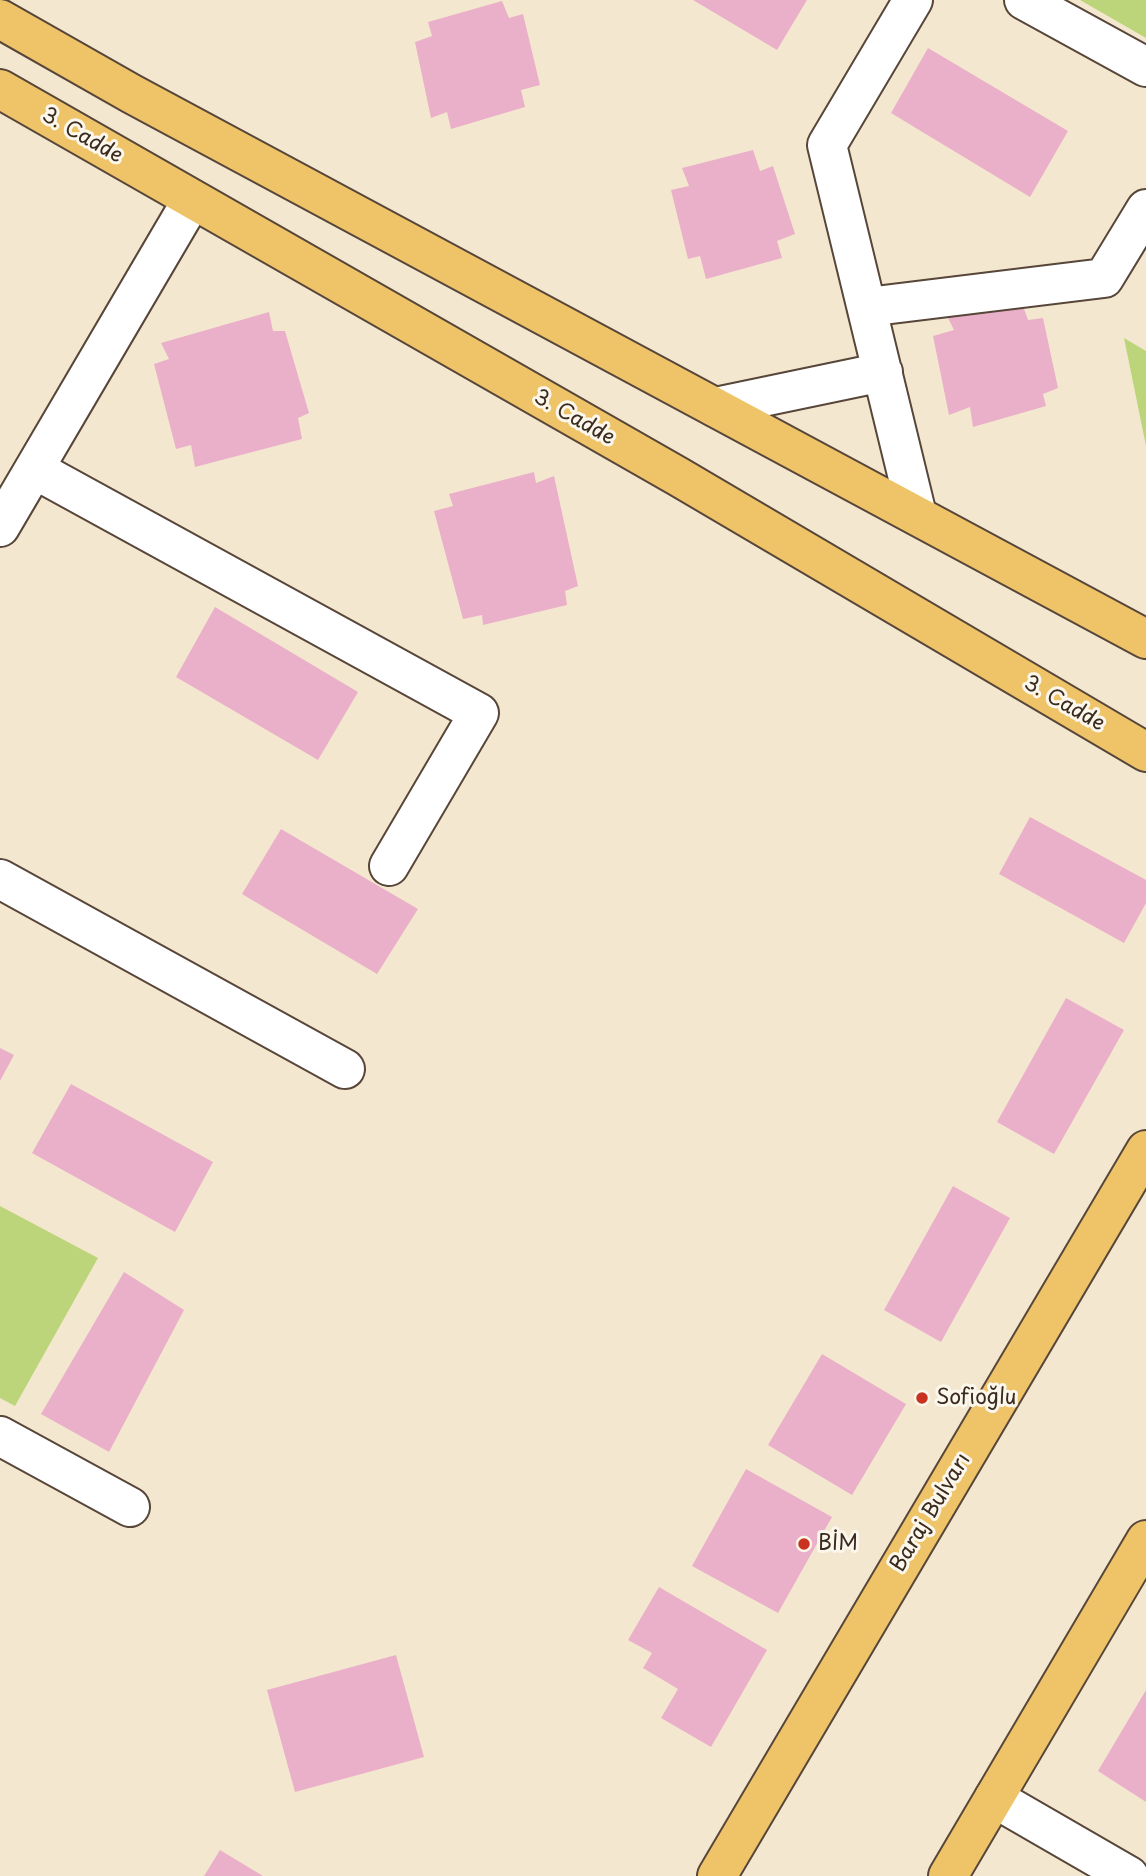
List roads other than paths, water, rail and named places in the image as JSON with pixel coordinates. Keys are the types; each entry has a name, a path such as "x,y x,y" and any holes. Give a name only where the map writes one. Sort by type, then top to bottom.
{"main road":[{"path":"0,19 132,94 1146,639"},
{"name":"3. Cadde","path":"0,89 679,477 1146,752"},
{"name":"Baraj Bulvarı","path":"717,1876 1146,1150"},
{"path":"948,1876 1146,1540"}],"street":[{"path":"913,0 827,145 917,516"},
{"path":"1024,0 1146,67"},
{"path":"0,527 192,200"},
{"path":"867,307 1104,278 1146,209"},
{"path":"715,407 883,372"},
{"path":"34,469 478,713 389,866"},
{"path":"0,878 345,1069"},
{"path":"0,1436 130,1507"},
{"path":"994,1798 1129,1876"}],"place":[{"name":"Sofioğlu","path":"922,1398"},
{"name":"BİM","path":"804,1544"}]}
